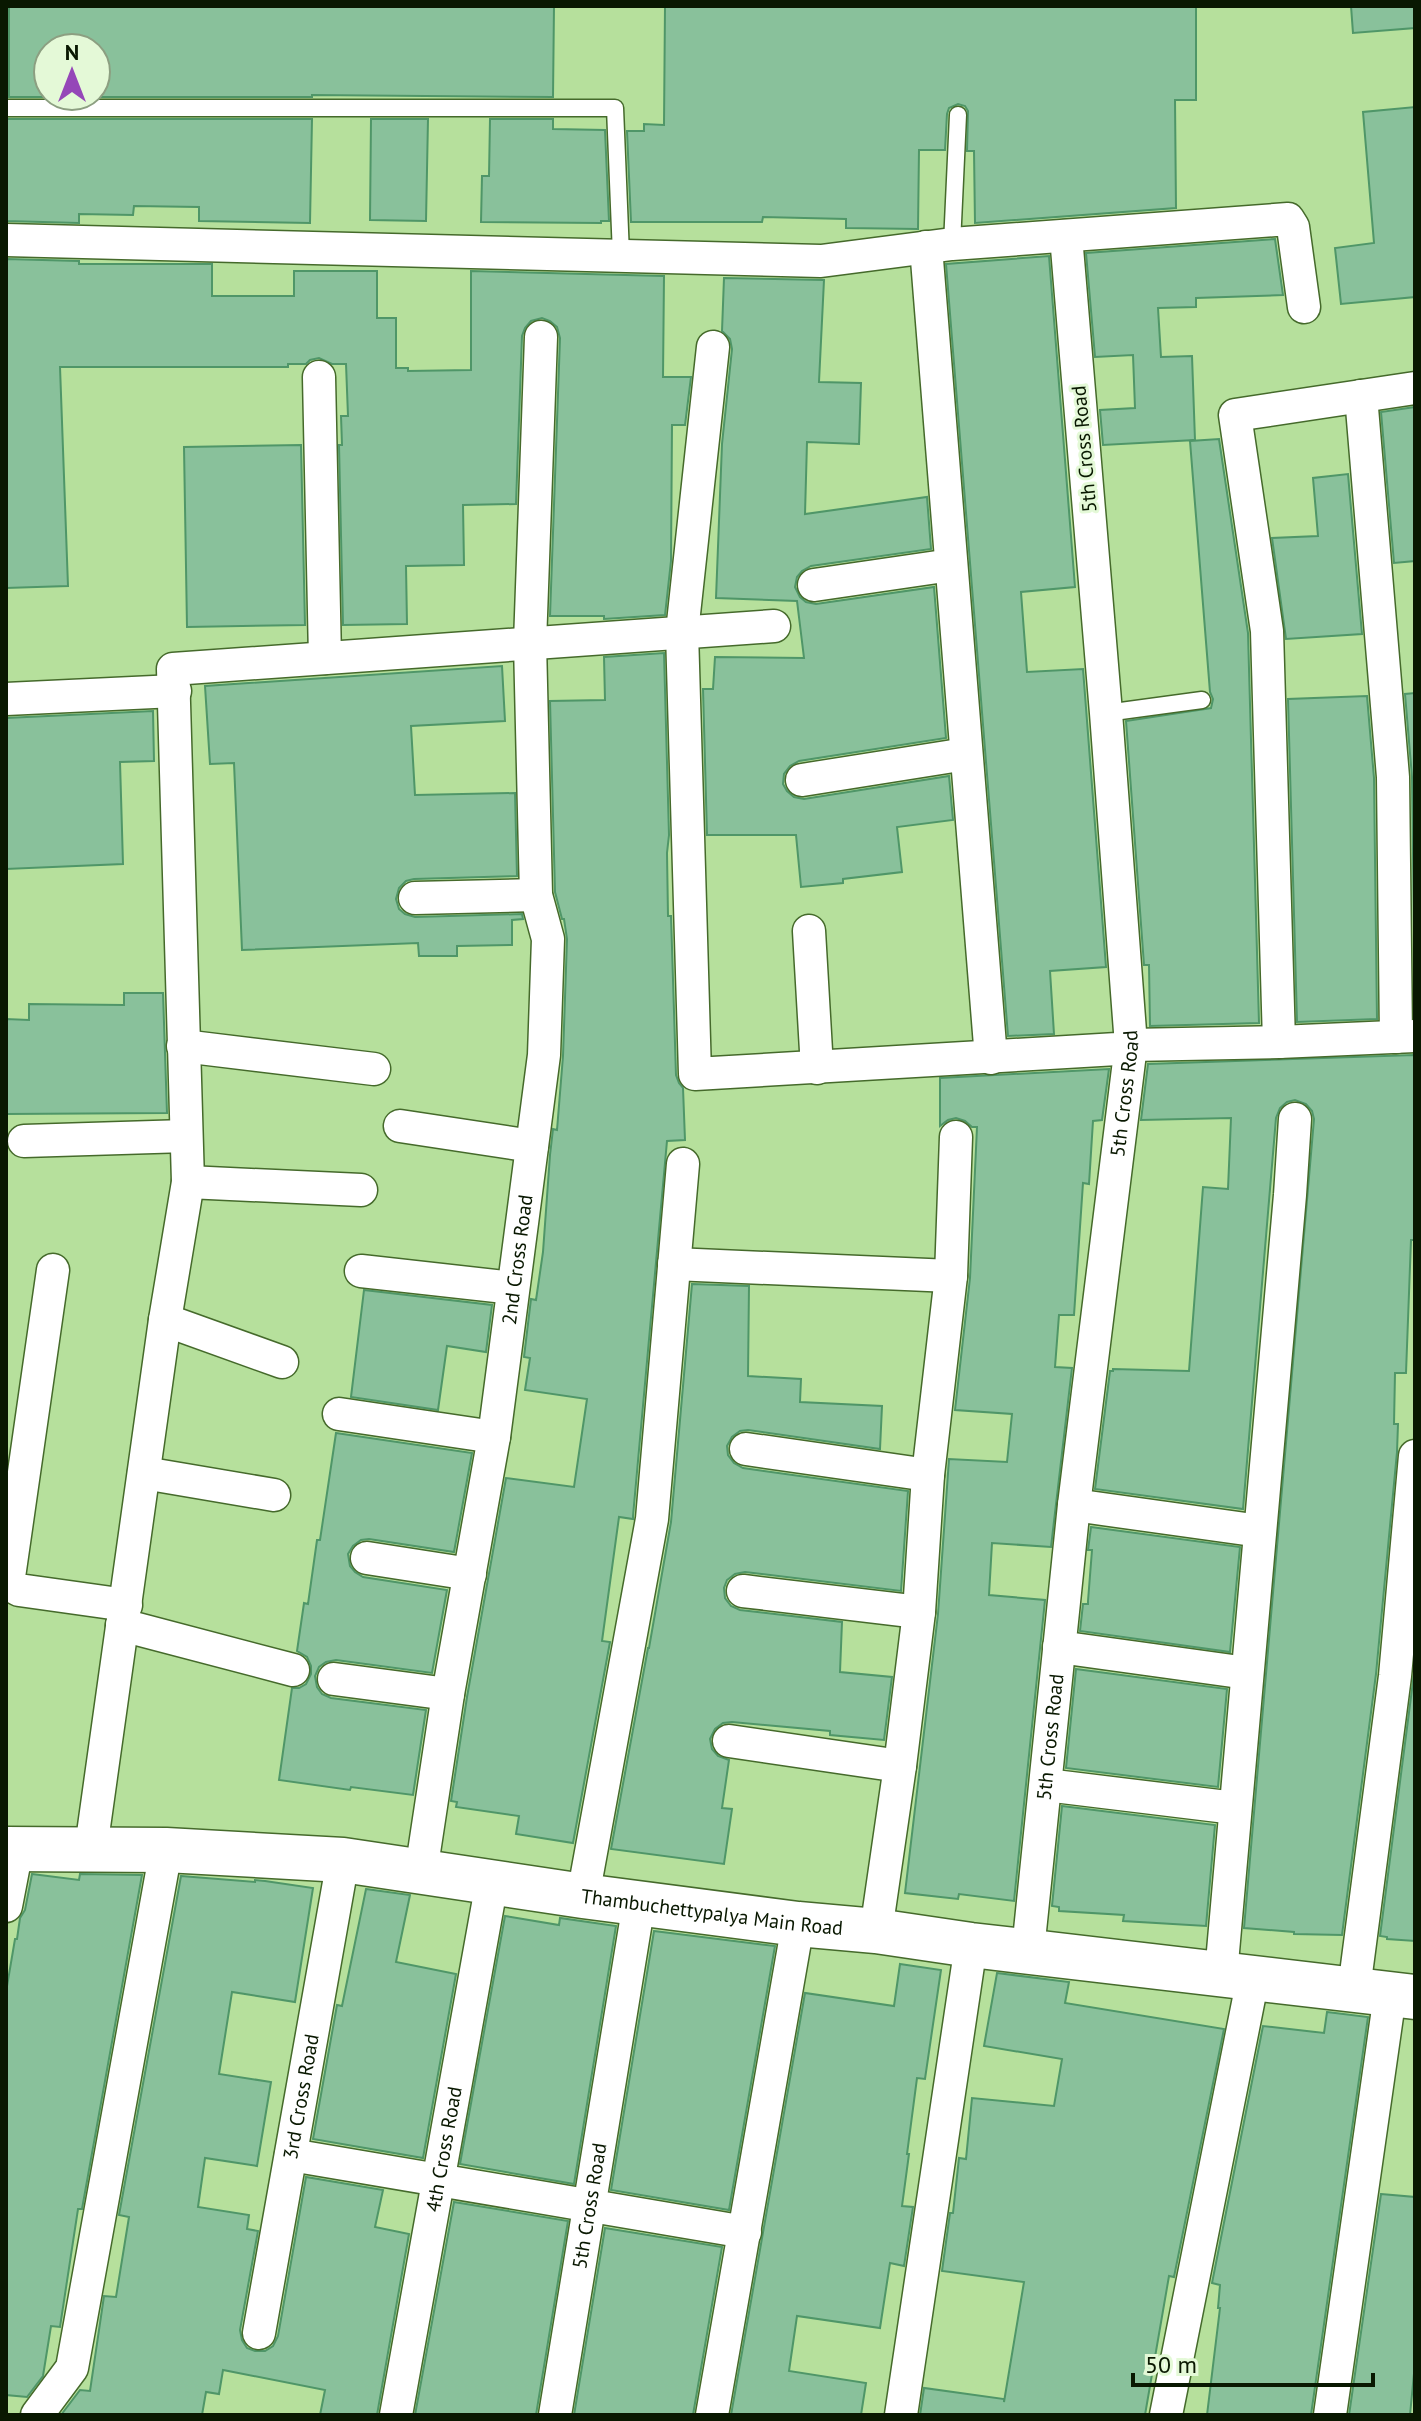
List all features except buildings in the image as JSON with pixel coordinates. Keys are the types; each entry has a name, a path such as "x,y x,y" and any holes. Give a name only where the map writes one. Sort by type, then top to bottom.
{"main road":[{"name":"Thambuchettypalya Main Road","path":"11,1849 166,1850 343,1860 798,1924 1386,1994"}],"street":[{"path":"6,240 821,261 939,246 1288,219 1293,227 1304,307"},
{"name":"5th Cross Road","path":"1028,1950 1074,1505 1131,1045 1066,236"},
{"path":"939,246 951,565 991,1058"},
{"name":"2nd Cross Road","path":"421,1872 448,1694 494,1437 544,1055 548,939 536,895 530,643 541,337"},
{"path":"713,347 682,632 695,1074 991,1058 1117,1049 1131,1045 1405,1036 1393,777 1361,396"},
{"path":"319,377 325,658"},
{"path":"1279,1042 1267,631 1235,415 1415,388"},
{"path":"814,585 951,565"},
{"path":"91,1848 165,1320 188,1182 173,669 774,626"},
{"path":"6,699 175,691"},
{"path":"802,780 966,754"},
{"path":"415,898 536,895"},
{"path":"809,931 817,1068"},
{"path":"183,1046 374,1069"},
{"path":"1166,2415 1237,1976 1235,1808 1295,1119"},
{"path":"400,1126 532,1146"},
{"path":"24,1141 186,1136"},
{"path":"876,1931 919,1612 928,1475 951,1276 956,1137"},
{"path":"583,1896 652,1519 683,1164"},
{"path":"188,1182 361,1190"},
{"path":"674,1264 951,1276"},
{"path":"53,1270 8,1584 19,1590 124,1615 293,1670"},
{"path":"361,1271 513,1288"},
{"path":"165,1320 282,1362"},
{"path":"339,1414 494,1437"},
{"path":"746,1449 928,1475"},
{"path":"1330,2415 1386,1994 1395,1676 1415,1456"},
{"path":"144,1473 274,1495"},
{"path":"1074,1505 1260,1531"},
{"path":"367,1558 470,1574"},
{"path":"743,1591 919,1612"},
{"path":"1059,1647 1247,1673"},
{"path":"334,1679 448,1694"},
{"path":"729,1741 900,1766"},
{"path":"1046,1785 1235,1808"},
{"path":"6,1906 11,1849"},
{"path":"37,2415 72,2368 166,1850"},
{"name":"3rd Cross Road","path":"259,2333 343,1860"},
{"name":"4th Cross Road","path":"396,2415 492,1882"},
{"name":"5th Cross Road","path":"555,2415 639,1903"},
{"path":"712,2415 798,1924"},
{"path":"901,2415 971,1945"},
{"path":"291,2155 745,2232"}],"lane":[{"path":"6,108 615,108 621,255"},
{"path":"939,246 958,115"},
{"path":"1106,713 1202,700"}]}
